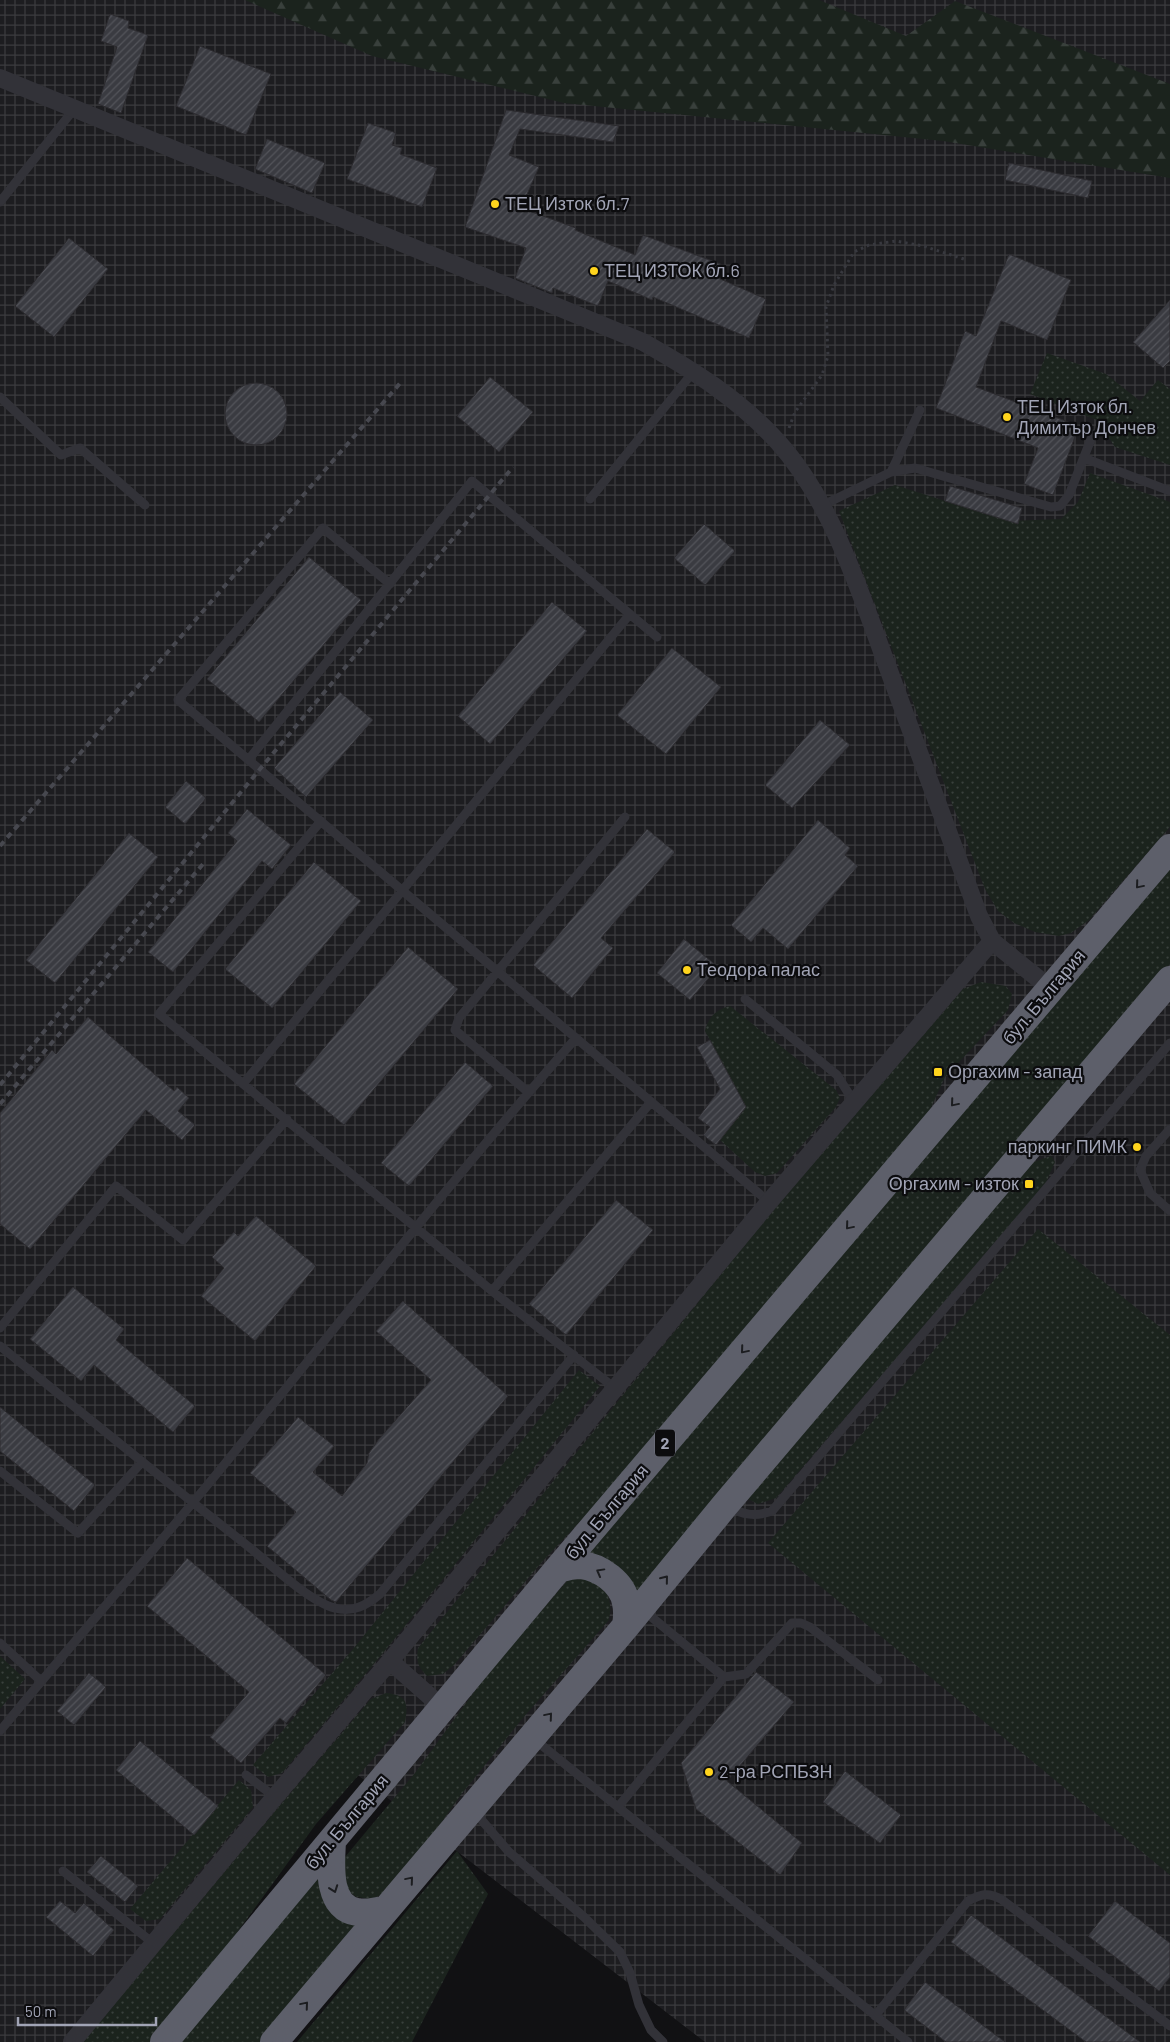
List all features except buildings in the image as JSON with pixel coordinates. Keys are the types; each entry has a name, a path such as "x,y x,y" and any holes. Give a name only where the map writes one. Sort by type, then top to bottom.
{"highway":[{"name":"бул. България","path":"164,2042 558,1569 1170,848"},
{"path":"274,2042 633,1617 725,1505 1170,980"},
{"path":"558,1569 580,1565 595,1568 608,1576 617,1585 633,1617"},
{"path":"332,1841 331,1883 336,1896 354,1912 366,1913 384,1910"}],"street":[{"path":"0,78 642,342 695,371 749,413 779,443 804,476 837,536 979,916 992,941 1051,989"},
{"path":"72,2042 616,1389 769,1202 992,941"},
{"path":"390,1661 442,1707"}],"lane":[{"path":"0,202 75,108"},
{"path":"590,499 695,371"},
{"path":"0,397 61,455 80,448 145,505"},
{"path":"891,472 920,410"},
{"path":"821,506 891,472 915,468 1050,507 1060,506 1069,495 1093,434"},
{"path":"1084,458 1170,491"},
{"path":"248,759 472,481 657,637"},
{"path":"390,584 324,528 178,700 769,1202"},
{"path":"244,1084 630,614"},
{"path":"528,1092 455,1030 459,1018 625,817"},
{"path":"321,821 159,1014 492,1291 616,1389"},
{"path":"745,999 836,1075 854,1102"},
{"path":"0,1731 192,1503 528,1092 576,1038"},
{"path":"725,1505 740,1513 758,1516 772,1511 1170,1043"},
{"path":"492,1291 651,1102"},
{"path":"0,1328 116,1186 184,1240 287,1119"},
{"path":"1170,1129 1146,1156 1140,1170 1150,1193 1170,1211"},
{"path":"0,1346 192,1503 311,1596 335,1608 348,1610 370,1603 380,1594 574,1355"},
{"path":"0,1470 78,1533 142,1462"},
{"path":"633,1617 724,1677 746,1674 792,1623 801,1622 878,1680"},
{"path":"0,1643 41,1681"},
{"path":"618,1807 724,1677"},
{"path":"532,1737 908,2042"},
{"path":"246,1775 275,1797"},
{"path":"471,1808 509,1852 584,1917 620,1952 630,1973 639,2005 651,2030 663,2042"},
{"path":"63,1871 153,1944"},
{"path":"875,2016 968,1901 981,1894 991,1893 1170,2026"}],"path":[{"path":"779,443 788,430 794,412 822,376 828,356 826,307 834,285 854,252 869,246 896,241 923,246 967,260"}],"shaded area":[{"path":"0,0 1170,0 1170,2042 705,2042 342,1763 111,2042 0,2042"}],"green space":[{"path":"245,0 819,0 906,36 955,1 1170,84 1170,178 943,141 564,103 372,56"},
{"path":"1047,353 1106,374 1140,401 1158,380 1170,389 1170,465 1115,447 1097,420 1030,394"},
{"path":"1090,473 1170,502 1170,827 1089,920 1071,933 1059,936 1035,932 1014,923 998,911 985,889 839,511 895,485 1008,521 1061,519 1078,502"},
{"path":"1170,864 1170,964 645,1588 637,1590 589,1553"},
{"path":"981,982 1006,986 1012,994 1008,1010 945,1077 924,1123 647,1450 542,1562 454,1665 443,1674 427,1676 418,1664 418,1648 769,1215 963,989"},
{"path":"730,1006 836,1090 840,1098 836,1107 777,1173 765,1176 755,1172 720,1140 746,1107 705,1031 708,1022 714,1014"},
{"path":"1051,1156 1055,1162 1044,1187 776,1498 758,1504 746,1498 1028,1164"},
{"path":"1038,1229 1170,1335 1170,1875 768,1543"},
{"path":"579,1370 600,1386 383,1653 282,1773 268,1777 253,1765 353,1649"},
{"path":"579,1577 595,1582 605,1591 610,1603 609,1620 522,1719 460,1796 404,1875 384,1894 371,1899 356,1897 346,1889 341,1868 345,1857 415,1773 488,1673 567,1581"},
{"path":"0,1656 25,1679 0,1709"},
{"path":"386,1693 398,1696 404,1701 407,1709 405,1722 316,1824 196,1989 151,2042 83,2042 371,1699"},
{"path":"239,1780 251,1790 253,1807 160,1919 146,1921 130,1909"},
{"path":"457,1851 488,1894 412,2042 297,2042"},
{"path":"321,1870 359,1924 261,2042 178,2042"}],"railway":[{"path":"0,846 402,381"},
{"path":"0,1085 260,769 513,467"},
{"path":"0,1104 203,864"}],"place":[{"name":"ТЕЦ Изток бл.7","path":"495,204"},
{"name":"ТЕЦ ИЗТОК бл.6","path":"594,271"},
{"name":"ТЕЦ Изток бл. Димитър Дончев","path":"1007,417"},
{"name":"Теодора палас","path":"687,970"},
{"name":"Оргахим - запад","path":"938,1072"},
{"name":"паркинг ПИМК","path":"1137,1147"},
{"name":"Оргахим - изток","path":"1029,1184"},
{"name":"2-ра РСПБЗН","path":"709,1772"}]}
